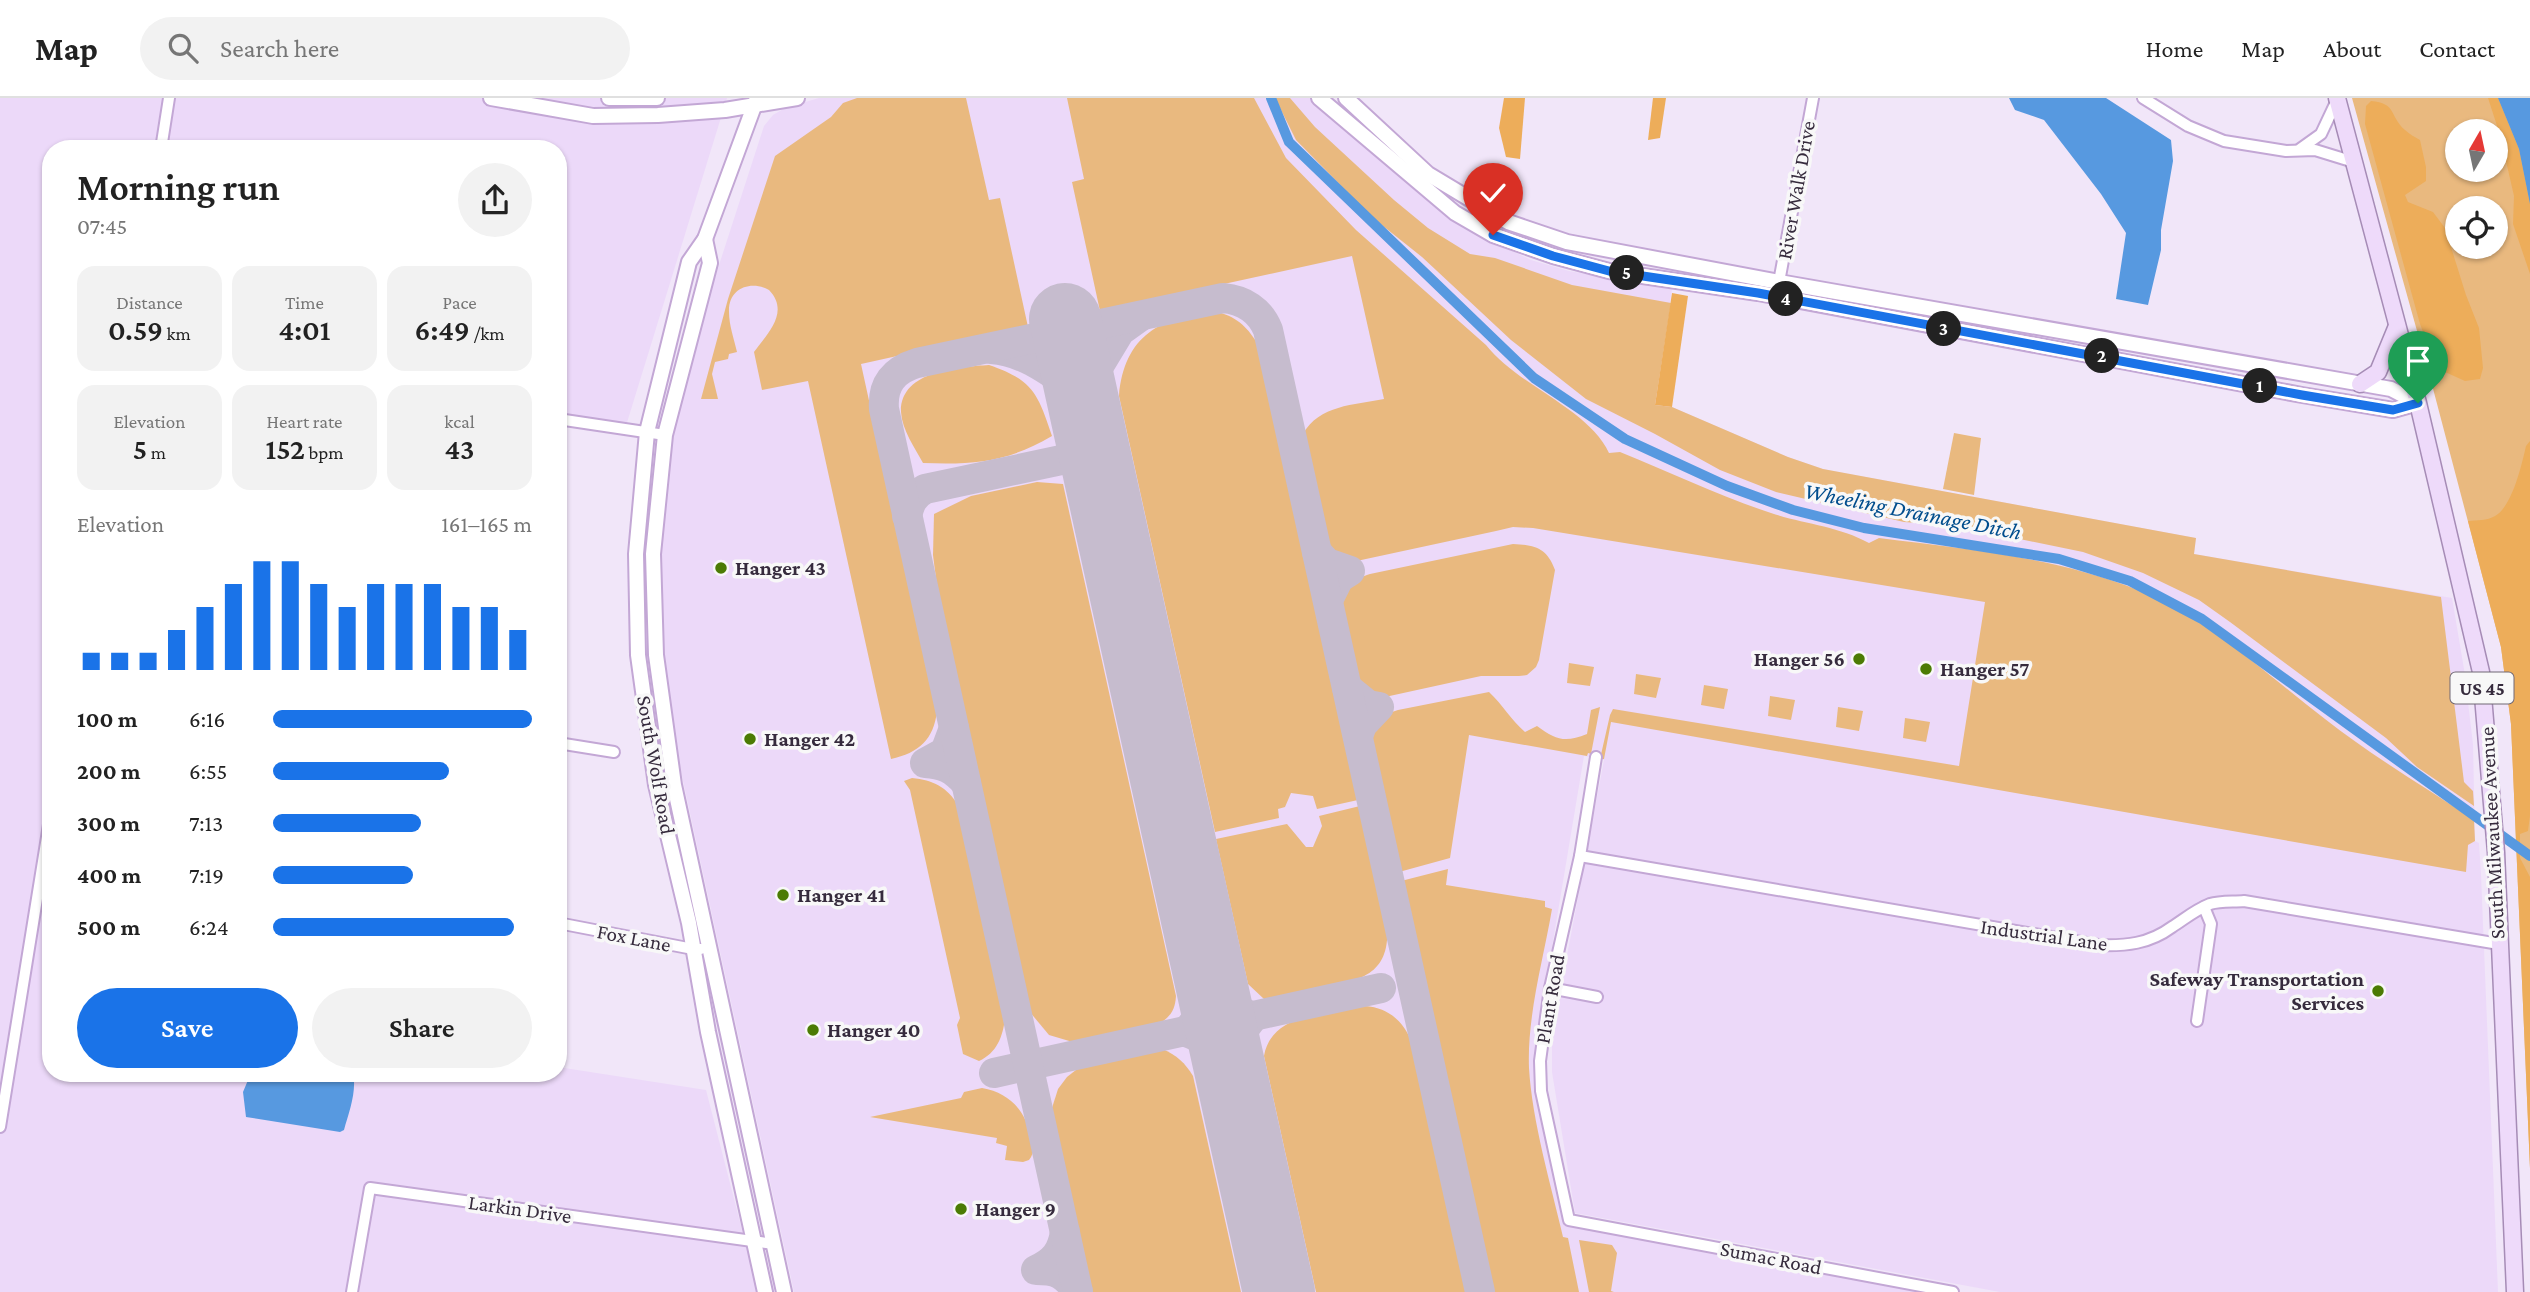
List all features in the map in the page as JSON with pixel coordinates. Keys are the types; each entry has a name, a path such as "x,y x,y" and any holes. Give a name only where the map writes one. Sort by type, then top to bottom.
{"main road":[{"path":"491,98 593,116 658,116 797,98"},
{"path":"609,98 657,98"},
{"path":"1319,98 1455,213 1493,235 1553,256 1609,271 1758,293 2302,395 2393,410 2418,403"},
{"path":"1346,98 1428,174 1508,222 1567,242 1779,282 2391,389 2418,403"},
{"name":"South Milwaukee Avenue","path":"2337,99 2418,403 2481,672 2496,852 2515,1292"},
{"name":"South Wolf Road","path":"755,102 705,239 689,262 647,432 635,554 638,655 656,785 689,923 692,949 765,1292"},
{"name":"South Wolf Road","path":"705,239 710,263 665,435 653,554 656,655 674,785 784,1292"},
{"path":"2360,384 2378,372 2397,326"}],"street":[{"path":"162,140 169,98"},
{"name":"River Walk Drive","path":"1779,282 1813,98"},
{"path":"2143,98 2188,126 2224,141 2286,151 2315,150 2354,162"},
{"path":"2301,149 2321,134 2337,99"},
{"path":"567,420 665,435"},
{"path":"567,744 614,752"},
{"name":"Plant Road","path":"1589,1223 1569,1220 1541,1091 1542,1036 1580,856 1595,758"},
{"name":"Industrial Lane","path":"1580,856 2098,945 2125,946 2149,941 2172,928 2190,913 2213,903 2244,901 2499,944"},
{"path":"0,1127 42,868"},
{"path":"2197,1021 2211,924 2204,907"},
{"name":"Fox Lane","path":"567,925 692,949 710,948"},
{"path":"1550,988 1597,997"},
{"name":"Larkin Drive","path":"352,1292 370,1188 774,1244"},
{"name":"Sumac Road","path":"1589,1223 1953,1292"}],"shaded area":[{"path":"0,98 727,98 625,429 567,419 567,140 42,140 42,1082 567,1082 567,1068 706,1090 758,1292 0,1292"},
{"path":"819,98 1312,98 1446,215 1471,231 1531,260 1569,271 1672,289 1655,405 1672,407 1788,457 1823,469 2196,538 2194,554 2452,598 2473,744 2475,841 2479,843 2481,875 2498,1292 2000,1292 1575,1213 1552,1072 1552,1035 1604,760 1584,756 1535,1049 1539,1106 1565,1225 1928,1292 794,1292 675,744 666,681 661,597 662,549 669,459 687,364 764,126 773,115 785,108"},
{"path":"857,98 966,98 989,200 1000,198 1028,327 861,364 937,711 929,737 917,749 891,759 808,381 762,390 754,352 775,322 777,314 775,298 769,290 748,286 732,297 729,317 737,352 729,354 728,359 715,362 712,374 718,399 701,399 728,299 775,156 831,117 843,103"},
{"path":"1067,98 1254,98 1286,158 1356,230 1500,360 1586,423 1609,453 1620,452 1752,506 1783,517 1833,529 1869,543 1879,538 2043,562 2107,579 2164,602 2236,648 2361,746 2474,820 2475,841 2468,845 2466,872 1611,722 1604,759 1600,759 1613,709 1959,766 1985,602 1533,528 1513,527 1352,562 1340,559 1326,543 1303,434 1310,424 1328,412 1384,399 1352,256 1100,311 1072,182 1084,179"},
{"path":"1275,98 1290,98 1315,127 1394,200 1428,228 1470,254 1495,258 1572,285 1671,303 1655,405 1672,407 1788,457 1823,469 2196,538 2194,554 2441,597 2464,782 2473,791 2474,806 2417,767 2386,738 2199,600 2143,573 2083,552 1957,526 1904,522 1776,492 1720,470 1586,399 1511,340 1422,257 1373,218 1296,140"},
{"path":"1504,98 1525,98 1520,159 1506,157 1499,128"},
{"path":"1653,98 1666,98 1660,138 1648,140"},
{"path":"2352,98 2530,98 2530,1168 2511,724 2501,647 2431,381"},
{"path":"2488,98 2498,98 2507,119 2495,119"},
{"path":"2371,101 2385,104 2400,125 2420,140 2426,181 2405,195 2408,202 2433,212 2445,228 2445,259 2455,259 2479,328 2483,368 2480,379 2465,381 2445,372 2434,361 2420,324 2365,124 2366,106"},
{"path":"2508,122 2519,149 2530,204 2530,274 2513,224 2514,196 2508,170"},
{"path":"1672,293 1688,296 1672,407 1655,405"},
{"path":"1218,312 1242,324 1259,346 1358,800 1317,809 1313,796 1291,793 1285,807 1278,809 1279,818 1215,832 1119,396 1122,375 1129,358 1137,344 1149,333 1179,318"},
{"path":"989,365 1015,377 1032,390 1052,436 1036,445 990,460 923,463 909,439 902,419 903,398 910,387 921,379 948,370"},
{"path":"1954,433 1981,438 1974,495 1943,489"},
{"path":"2530,441 2530,816 2528,831 2520,834 2520,858 2530,877 2530,1168 2511,724 2501,647 2468,521 2489,519 2501,511 2511,495 2526,446"},
{"path":"1037,482 1063,484 1176,996 1172,1012 1159,1024 1076,1043 1049,1035 1029,1011 940,610 933,555 934,514 971,496"},
{"path":"1513,544 1528,545 1544,552 1555,570 1536,667 1527,675 1481,676 1385,697 1368,694 1360,687 1341,605 1346,588 1350,584 1370,574"},
{"path":"1569,663 1594,667 1590,686 1567,683"},
{"path":"1636,674 1661,678 1656,698 1634,694"},
{"path":"1704,685 1728,689 1724,709 1701,705"},
{"path":"1489,692 1525,732 1537,726 1561,739 1573,739 1587,734 1591,710 1600,707 1591,754 1588,753 1587,756 1469,735 1450,858 1399,872 1370,736 1373,723 1398,710"},
{"path":"1770,696 1795,700 1791,720 1768,716"},
{"path":"1838,707 1863,711 1859,731 1836,727"},
{"path":"1905,718 1930,722 1926,742 1903,738"},
{"path":"912,778 939,786 949,793 958,805 1005,1018 998,1043 979,1061 963,1054 957,1025 960,1018 910,790 904,781"},
{"path":"1360,806 1387,924 1384,955 1378,965 1359,978 1264,999 1248,984 1216,839 1287,824 1306,847 1313,847 1322,826 1319,816"},
{"path":"1448,869 1446,885 1545,901 1545,907 1552,909 1530,1029 1529,1068 1543,1153 1563,1237 1568,1238 1579,1292 1491,1292 1401,881"},
{"path":"1365,1006 1389,1013 1405,1029 1413,1045 1467,1292 1316,1292 1264,1056 1269,1042 1278,1031 1290,1023 1319,1013"},
{"path":"1162,1049 1180,1060 1193,1076 1241,1292 1090,1292 1052,1108 1058,1089 1067,1077 1081,1066"},
{"path":"982,1088 1001,1094 1021,1112 1029,1128 1032,1144 1033,1152 1029,1160 1005,1160 1007,1146 996,1143 997,1138 870,1117 961,1098 964,1092"},
{"path":"1579,1240 1612,1245 1617,1253 1611,1291 1614,1292 1589,1292"}],"water":[{"path":"2009,98 2106,98 2171,140 2173,161 2161,230 2161,250 2148,305 2116,299 2126,233 2101,194 2044,120 2015,110"},
{"path":"2498,98 2530,98 2530,204 2519,149"},
{"path":"247,1082 354,1082 350,1109 344,1130 340,1132 246,1117 243,1092"}],"waterway":[{"name":"Wheeling Drainage Ditch","path":"1271,98 1289,142 1534,378 1625,439 1727,486 1793,510 1864,528 2059,559 2130,581 2202,619 2530,856"}],"taxiway":[{"path":"1078,1292 884,409 885,392 896,374 917,363 1223,298 1250,307 1261,317 1268,330 1480,1292"},
{"path":"991,349 1028,359 1082,394 1120,331 1141,316"},
{"path":"907,516 913,500 925,489 1066,459 1088,467 1101,485"},
{"path":"1317,552 1327,563 1350,571 1339,578 1328,600"},
{"path":"1347,688 1368,705 1379,707 1362,725 1358,736"},
{"path":"954,728 945,752 925,763 948,768 966,783"},
{"path":"1210,976 1227,1001 1237,1010 1253,1017 1233,1044 1230,1067 1211,1045 1186,1032 1204,1006 1210,976"},
{"path":"994,1073 1381,988"},
{"path":"1065,1232 1056,1255 1048,1264 1036,1270 1060,1274 1078,1292"}],"runway":[{"path":"1065,319 1279,1292"}],"place":[{"name":"Hanger 43","path":"721,568"},
{"name":"Hanger 56","path":"1859,659"},
{"name":"Hanger 57","path":"1926,669"},
{"name":"Hanger 42","path":"750,739"},
{"name":"Hanger 41","path":"783,895"},
{"name":"Safeway Transportation Services","path":"2378,991"},
{"name":"Hanger 40","path":"813,1030"},
{"name":"Hanger 9","path":"961,1209"}],"route":[{"path":"1493,235 1553,256 1609,271 1758,293 1843,311 2393,410 2418,403"}]}
